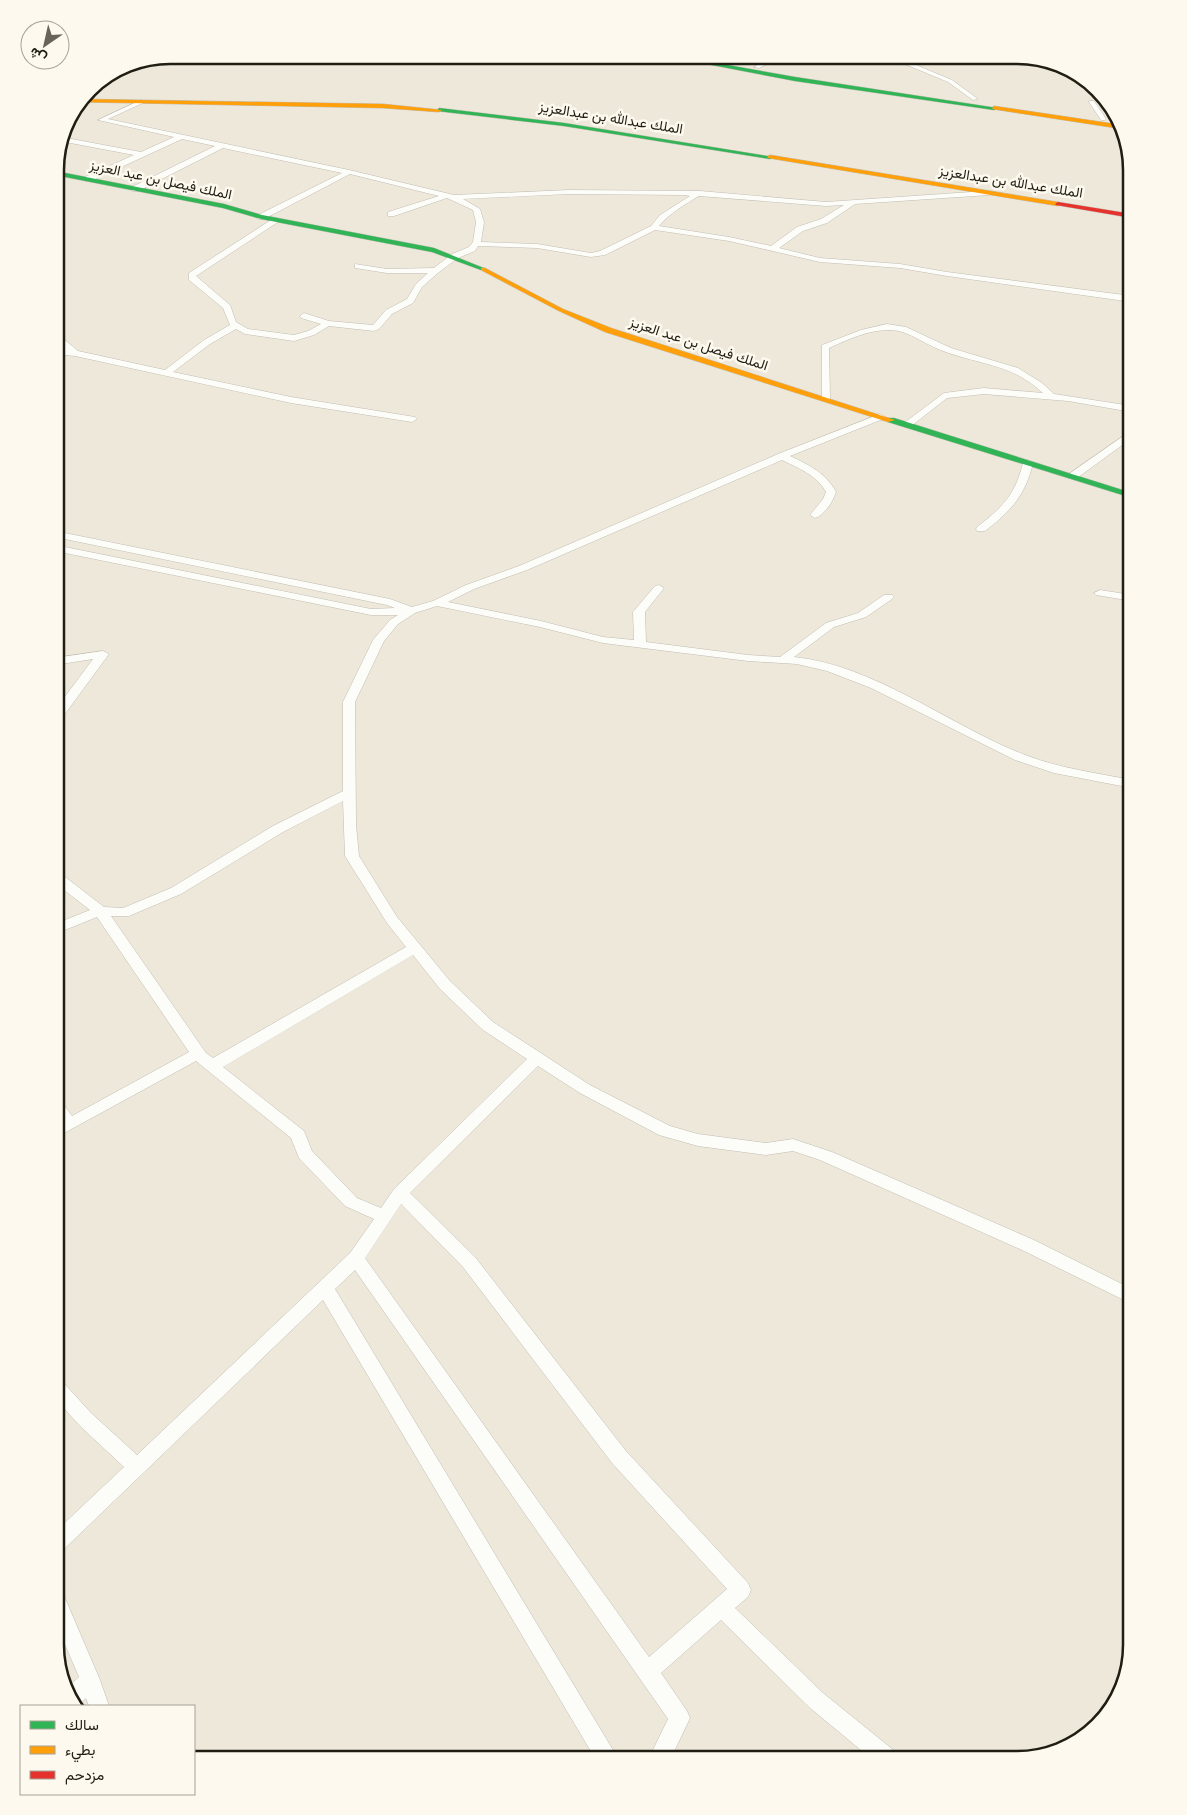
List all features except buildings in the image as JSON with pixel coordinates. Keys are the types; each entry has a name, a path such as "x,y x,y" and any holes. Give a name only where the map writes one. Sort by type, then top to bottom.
{"main road":[{"path":"712,64 795,79 1113,126"},
{"path":"736,64 1111,120"},
{"name":"الملك عبدالله بن عبدالعزيز","path":"94,96 389,100 482,107 1123,207"},
{"name":"الملك عبدالله بن عبدالعزيز","path":"89,101 383,106 476,112 1123,215"},
{"name":"الملك فيصل بن عبد العزيز","path":"64,175 224,206 261,217 434,250 455,256 478,266 561,310 608,330 1123,493"},
{"name":"الملك فيصل بن عبد العزيز","path":"64,184 214,215 261,217"}],"street":[{"path":"757,68 765,64"},
{"path":"908,64 950,81 975,99"},
{"path":"141,102 101,120 349,172 451,196 476,209 480,222 476,244 472,249 455,256 436,270 419,286 414,296 389,312 376,327 366,330 328,323 304,316"},
{"path":"1092,102 1103,119"},
{"path":"88,179 182,136"},
{"path":"67,141 142,155"},
{"path":"134,188 223,145"},
{"path":"261,217 349,172"},
{"path":"391,214 451,196 569,192 700,193 804,203 854,202 986,192"},
{"path":"476,244 537,246 591,255 613,249 654,228 663,217 700,193"},
{"path":"773,249 800,229 824,221 854,202"},
{"path":"235,326 227,307 197,282 192,275 277,220"},
{"path":"654,228 729,239 820,260 926,269 948,274 1123,298"},
{"path":"358,266 387,271 436,270"},
{"path":"166,373 207,342 235,326 259,334 294,338 311,333 328,323"},
{"path":"825,398 825,347 841,339 888,327 911,332 948,350 996,361 1012,367 1038,382 1051,396"},
{"path":"64,344 75,353"},
{"path":"64,352 291,400 412,419"},
{"path":"907,425 944,396 984,391 1051,396 1123,408"},
{"path":"64,550 371,612 411,611 437,603 470,587 523,568 781,456 880,417"},
{"path":"1073,476 1123,440"},
{"path":"781,456 806,468 828,485 831,492 828,500 814,515"},
{"path":"981,529 1006,509 1023,485 1028,462"},
{"path":"64,536 390,602 411,611"},
{"path":"640,645 639,612 659,588"},
{"path":"1100,593 1123,597"},
{"path":"783,660 830,626 862,615 888,597"},
{"path":"437,603 541,624 604,640 748,658 797,661 830,668 875,685 1019,757 1054,770 1123,782"},
{"path":"411,611 394,622 379,640 350,702 348,793 352,856 392,920 446,985 488,1026 585,1089 665,1131 698,1140 766,1149 793,1145 826,1156 1028,1245 1123,1293"},
{"path":"64,660 103,654 64,707"},
{"path":"64,925 100,911 124,913 176,892 278,829 348,793"},
{"path":"64,883 100,911 199,1053 212,1066 298,1135 305,1154 351,1202 384,1216"},
{"path":"212,1066 415,948"},
{"path":"64,1127 199,1053"},
{"path":"64,1536 356,1258 400,1193 537,1058"},
{"path":"400,1193 469,1262 619,1457 741,1590 648,1671"},
{"path":"356,1258 680,1718 664,1751"},
{"path":"325,1288 603,1751"},
{"path":"64,1395 85,1419 137,1467"},
{"path":"721,1607 816,1700 879,1751"},
{"path":"64,1619 99,1705"},
{"path":"76,1694 90,1680"}],"traffic: fast":[{"path":"712,64 795,79 994,108"},
{"path":"439,110 564,124 770,157"},
{"path":"64,175 224,206 261,217 434,250 483,269"},
{"path":"891,420 1123,493"}],"traffic: slow":[{"path":"89,101 383,106 439,110"},
{"path":"994,108 1113,126"},
{"path":"770,157 1058,204"},
{"path":"483,269 561,310 608,330 891,420"}],"traffic: jam":[{"path":"1058,204 1123,215"}]}
